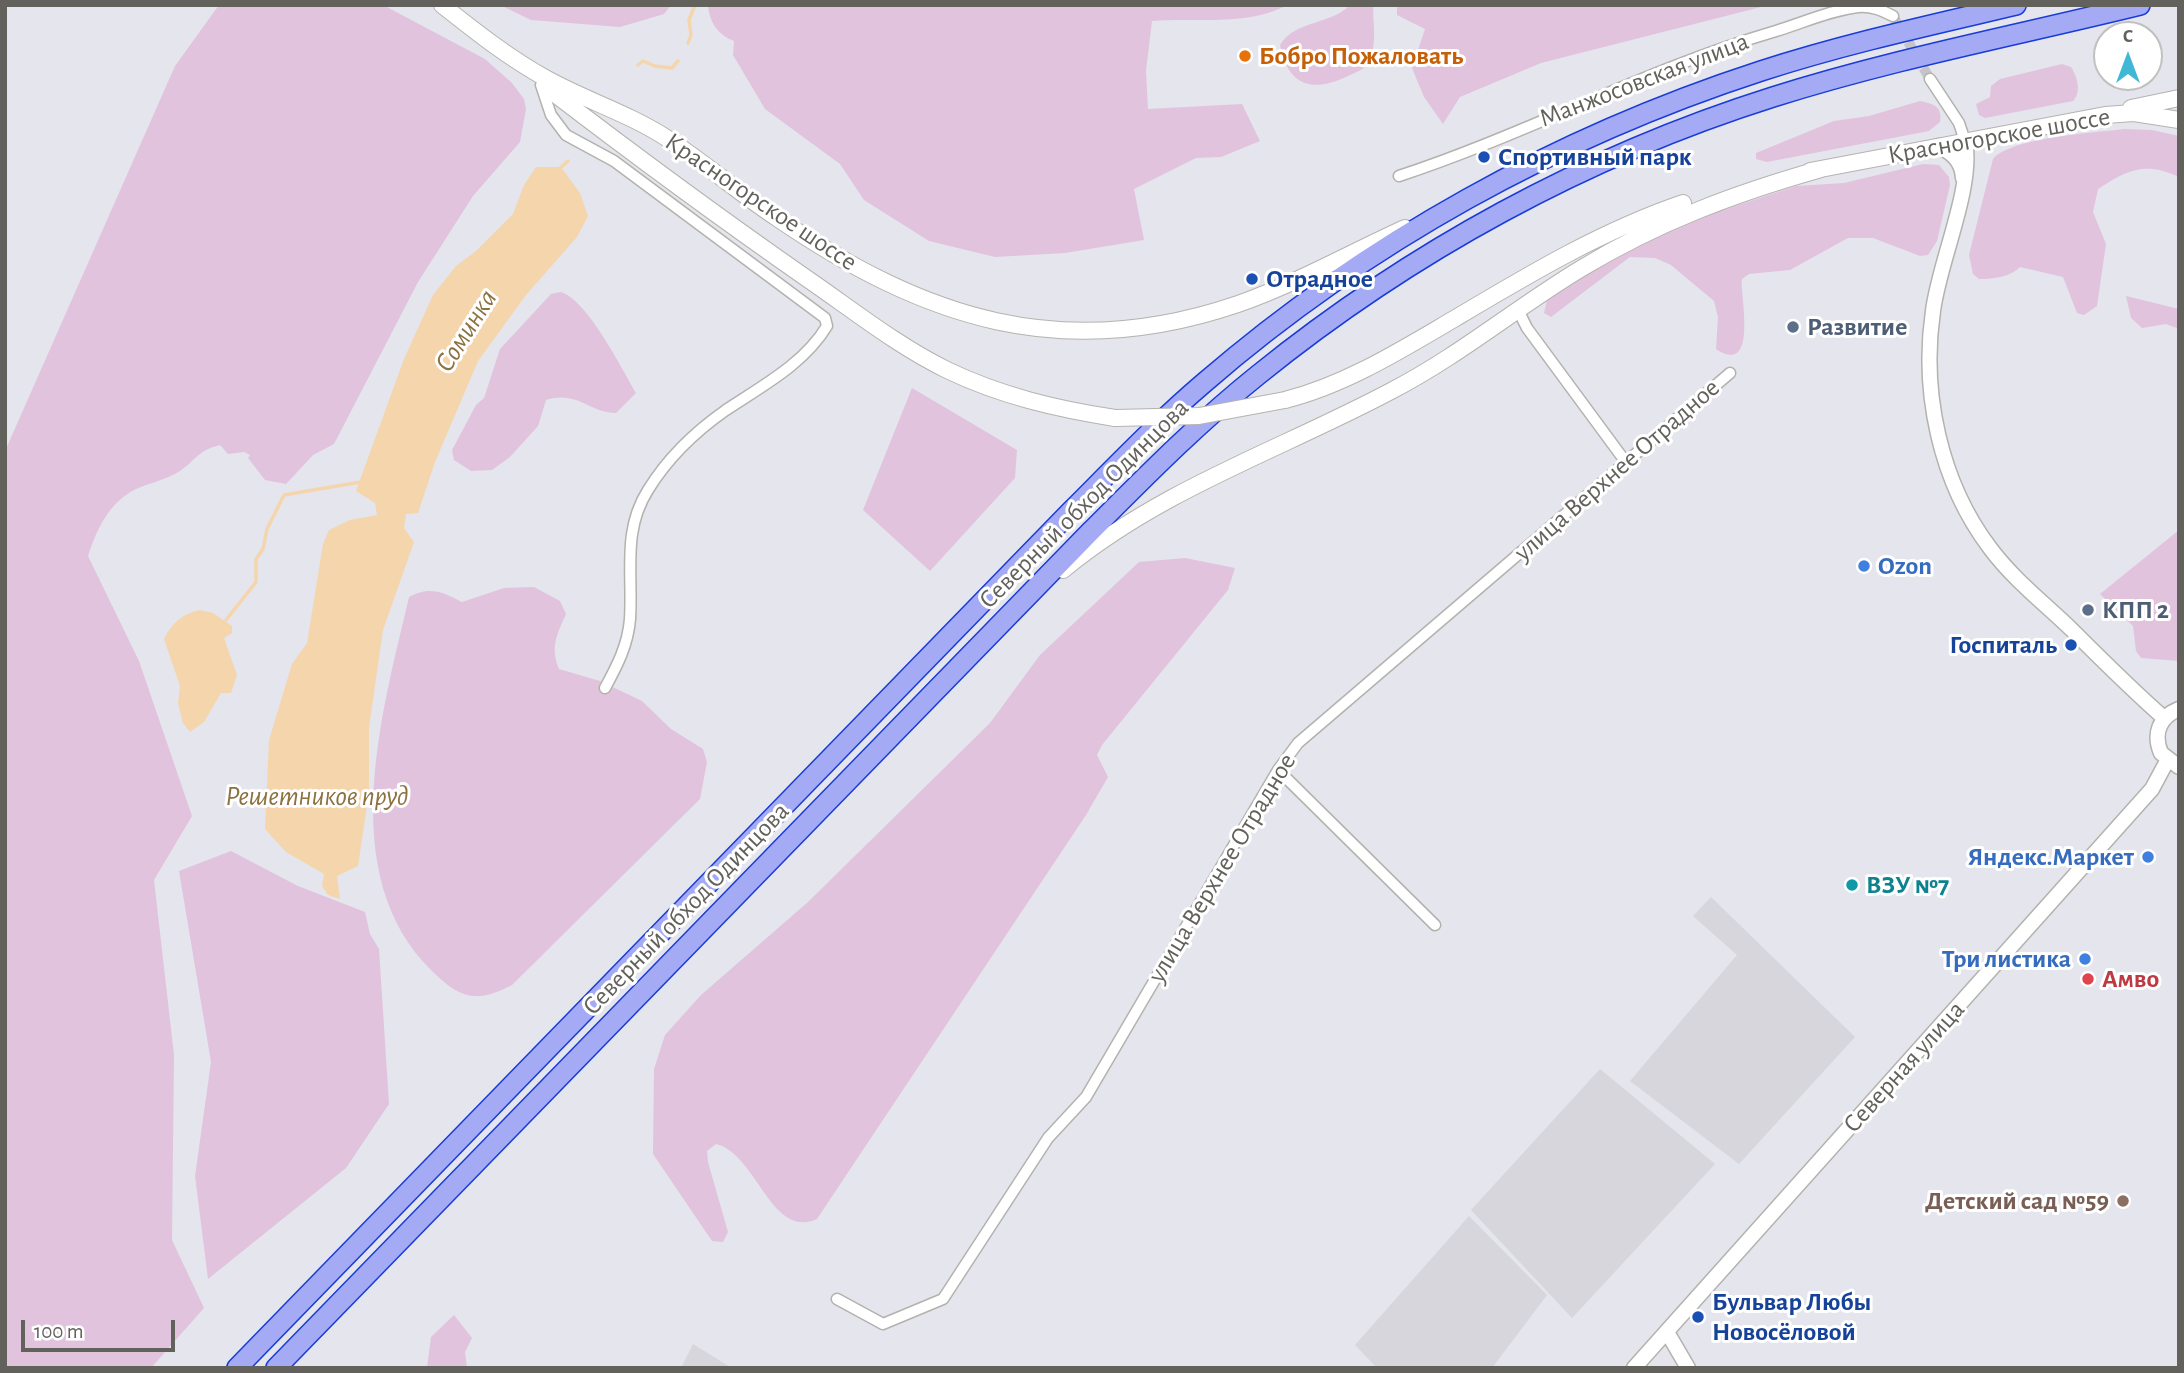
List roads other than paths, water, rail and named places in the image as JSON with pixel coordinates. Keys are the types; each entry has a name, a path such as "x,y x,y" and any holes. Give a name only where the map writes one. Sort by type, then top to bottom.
{"highway":[{"name":"Северный обход Одинцова","path":"237,1368 890,695 1170,413 1240,353 1311,298 1384,248 1462,202 1620,124 1718,86 1805,57 2016,5"},
{"name":"Северный обход Одинцова","path":"276,1368 1165,458 1249,382 1364,296 1476,226 1642,145 1771,98 1947,50 2140,5"}],"main road":[{"name":"Красногорское шоссе","path":"442,5 499,50 564,88 656,131 809,240 886,283 944,309 1006,324 1074,332 1124,329 1188,317 1240,303 1462,202"},
{"path":"499,50 748,238 921,356 972,381 1028,400 1057,409 1115,418 1209,415 1285,400 1380,361 1570,252 1634,221 1699,198 1821,169"},
{"path":"2091,117 2179,98"},
{"name":"Красногорское шоссе","path":"1821,169 2091,117 2134,113 2179,120"},
{"path":"982,643 1072,562 1137,518 1205,478 1394,390 1609,252 1670,219 1733,195 1821,169"}],"street":[{"name":"Манжосовская улица","path":"1399,176 1450,159 1628,83 1753,38 1856,8 1876,8 1893,16"},
{"path":"1930,79 1959,123 1968,154 1940,272 1930,334 1929,363 1940,442 1958,492 1990,548 2018,581 2164,718"},
{"path":"540,82 551,115 566,135 614,161 825,318 827,326 805,355 692,436 649,487 635,510 631,535 630,619 623,655 605,688"},
{"path":"1938,146 1948,150 1959,163 1962,187"},
{"path":"1518,310 1527,328 1625,461"},
{"name":"улица Верхнее Отрадное","path":"837,1299 883,1324 943,1299 1048,1138 1086,1097 1278,770 1321,720 1730,373"},
{"path":"2173,764 2157,745 2156,735 2164,718 2179,709"},
{"name":"Северная улица","path":"1634,1368 2173,764"},
{"path":"1278,770 1435,925"},
{"path":"1667,1332 1688,1368"}],"water":[{"name":"Решетников пруд","path":"536,167 561,167 580,193 588,216 577,237 526,295 478,361 435,462 418,513 406,514 404,528 414,542 383,630 369,728 369,792 358,866 337,876 340,899 328,895 322,886 324,874 286,852 265,829 269,740 292,664 307,643 323,544 329,530 350,520 377,515 375,503 356,491 404,359 433,295 456,266 476,251 513,214 524,185"},
{"path":"200,610 213,613 232,626 232,633 224,638 237,675 231,693 221,693 204,722 190,732 183,723 178,703 180,686 164,639 178,620"}],"waterway":[{"name":"Соминка","path":"688,43 691,35 689,20 695,5"},
{"name":"Соминка","path":"638,65 643,61 672,68 678,61"},
{"name":"Соминка","path":"559,169 568,161"},
{"path":"226,620 256,582 256,559 263,549 267,529 284,495 361,482"}],"tunnel":[{"path":"1893,16 1930,79"}],"place":[{"name":"Бобро Пожаловать","path":"1245,56"},
{"name":"Спортивный парк","path":"1484,157"},
{"name":"Отрадное","path":"1252,279"},
{"name":"Развитие","path":"1793,327"},
{"name":"Ozon","path":"1864,566"},
{"name":"КПП 2","path":"2088,610"},
{"name":"Госпиталь","path":"2071,645"},
{"name":"Яндекс.Маркет","path":"2148,857"},
{"name":"ВЗУ №7","path":"1852,885"},
{"name":"Три листика","path":"2085,959"},
{"name":"Амво","path":"2088,979"},
{"name":"Детский сад №59","path":"2123,1201"},
{"name":"Бульвар Любы Новосёловой","path":"1698,1317"}]}
